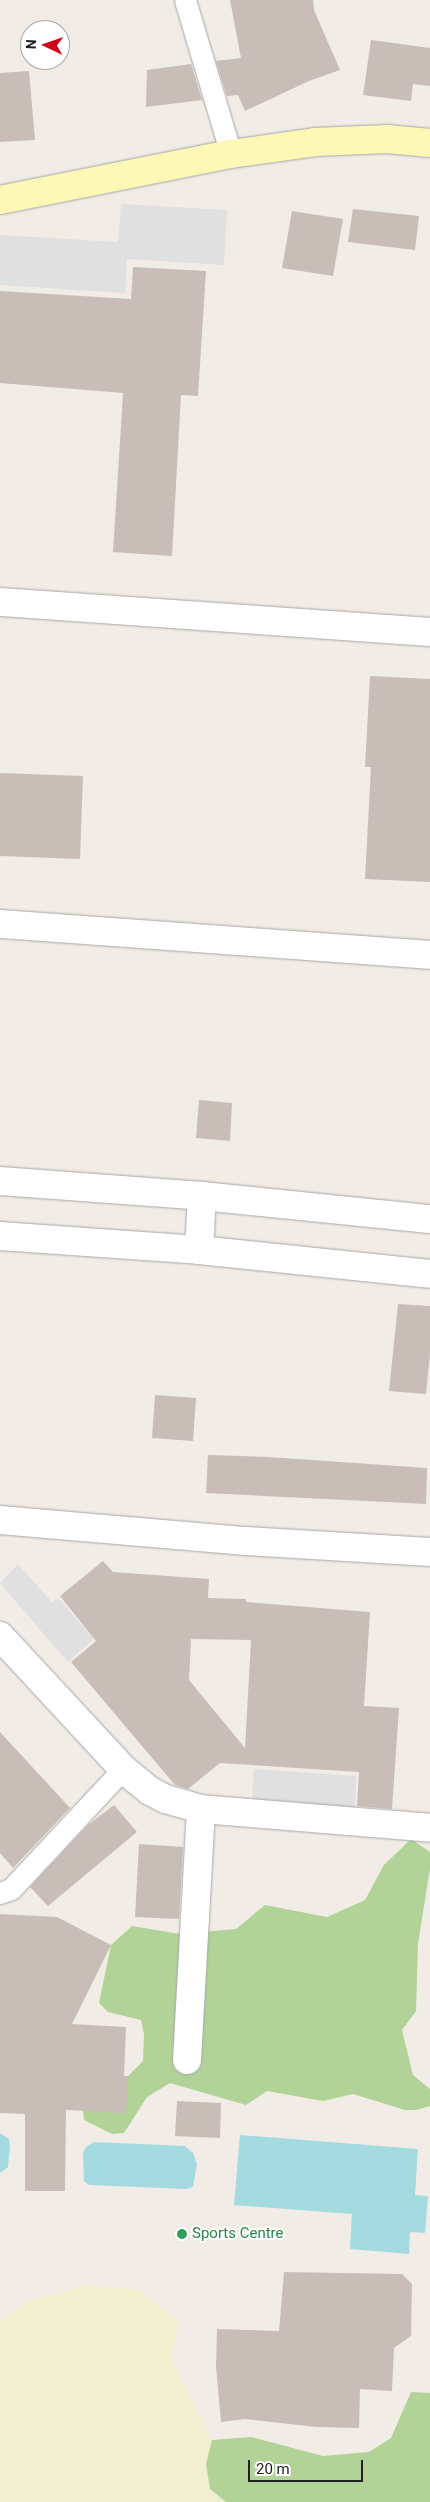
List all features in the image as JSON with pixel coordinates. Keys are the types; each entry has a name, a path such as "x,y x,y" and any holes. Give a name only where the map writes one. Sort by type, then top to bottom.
{"main road":[{"path":"0,200 231,154 315,142 387,139 430,143"}],"street":[{"path":"0,602 430,632"},
{"path":"0,924 430,955"},
{"path":"0,1181 202,1196 430,1219"},
{"path":"199,1250 202,1196"},
{"path":"0,1236 199,1250 430,1274"},
{"path":"0,1520 246,1541 430,1552"},
{"path":"0,1636 123,1769 150,1791 166,1799 201,1809 430,1828"},
{"path":"187,2060 201,1809"}],"lane":[{"path":"185,0 231,154"},
{"path":"2,1897 12,1889 123,1769"}],"shaded area":[{"path":"121,204 227,210 224,265 127,259 125,293 0,285 0,235 118,242"},
{"path":"18,1564 52,1602 58,1598 94,1639 68,1662 0,1583"},
{"path":"254,1769 356,1776 355,1808 252,1802"},
{"path":"90,2285 140,2290 179,2321 171,2360 212,2440 238,2502 0,2502 0,2320 28,2300"}],"green space":[{"path":"411,1839 430,1852 430,1868 418,1944 416,2011 402,2030 413,2075 430,2089 430,2106 416,2110 405,2110 353,2094 323,2101 267,2091 246,2105 170,2083 147,2097 124,2133 112,2134 84,2120 82,2097 128,2076 143,2061 144,2034 141,2020 108,2012 99,2003 111,1945 132,1926 180,1934 236,1929 265,1905 327,1917 365,1900 384,1865"},
{"path":"411,2392 430,2393 430,2502 226,2502 210,2489 206,2464 212,2440 251,2437 323,2456 369,2452 391,2438"}],"water":[{"path":"0,2133 9,2139 10,2146 8,2167 0,2173"},
{"path":"240,2135 418,2149 415,2195 428,2196 425,2233 410,2232 409,2254 350,2249 352,2214 234,2205"},
{"path":"94,2142 185,2146 193,2153 197,2164 193,2187 186,2189 89,2185 84,2181 83,2153 86,2147"}],"building":[{"path":"230,0 313,0 314,10 340,70 309,81 245,111 238,95 227,96 216,61 241,58"},
{"path":"371,40 430,48 430,86 413,84 411,101 363,95"},
{"path":"191,64 202,100 146,107 147,70"},
{"path":"29,71 35,140 0,142 0,73"},
{"path":"353,209 419,216 415,250 348,242"},
{"path":"292,211 343,219 333,276 282,268"},
{"path":"133,267 206,271 198,396 181,395 172,556 113,552 123,393 0,383 0,291 131,299"},
{"path":"370,676 430,679 430,882 365,879 371,767 365,767"},
{"path":"0,773 83,776 80,859 0,856"},
{"path":"199,1100 232,1103 230,1141 196,1138"},
{"path":"398,1304 430,1306 430,1354 426,1394 389,1391"},
{"path":"155,1395 196,1398 193,1441 152,1438"},
{"path":"208,1455 268,1457 427,1468 426,1504 206,1493"},
{"path":"103,1561 113,1572 209,1579 208,1598 246,1599 246,1602 370,1612 364,1706 399,1708 392,1809 357,1806 359,1772 220,1763 188,1789 175,1785 71,1662 96,1641 60,1596","holes":["191,1639 251,1640 245,1748 189,1680"]},
{"path":"0,1732 70,1808 13,1868 0,1853"},
{"path":"114,1805 137,1832 48,1906 30,1887 87,1826"},
{"path":"139,1844 183,1847 179,1919 135,1917"},
{"path":"0,1914 57,1917 111,1945 72,2024 126,2027 124,2076 128,2076 126,2113 66,2110 65,2191 25,2191 25,2114 0,2113"},
{"path":"177,2101 221,2103 220,2138 175,2136"},
{"path":"284,2272 402,2274 412,2284 411,2336 394,2348 392,2391 360,2389 359,2428 316,2427 245,2419 221,2422 216,2366 217,2329 279,2331"}],"place":[{"name":"Sports Centre","path":"182,2234"}]}
